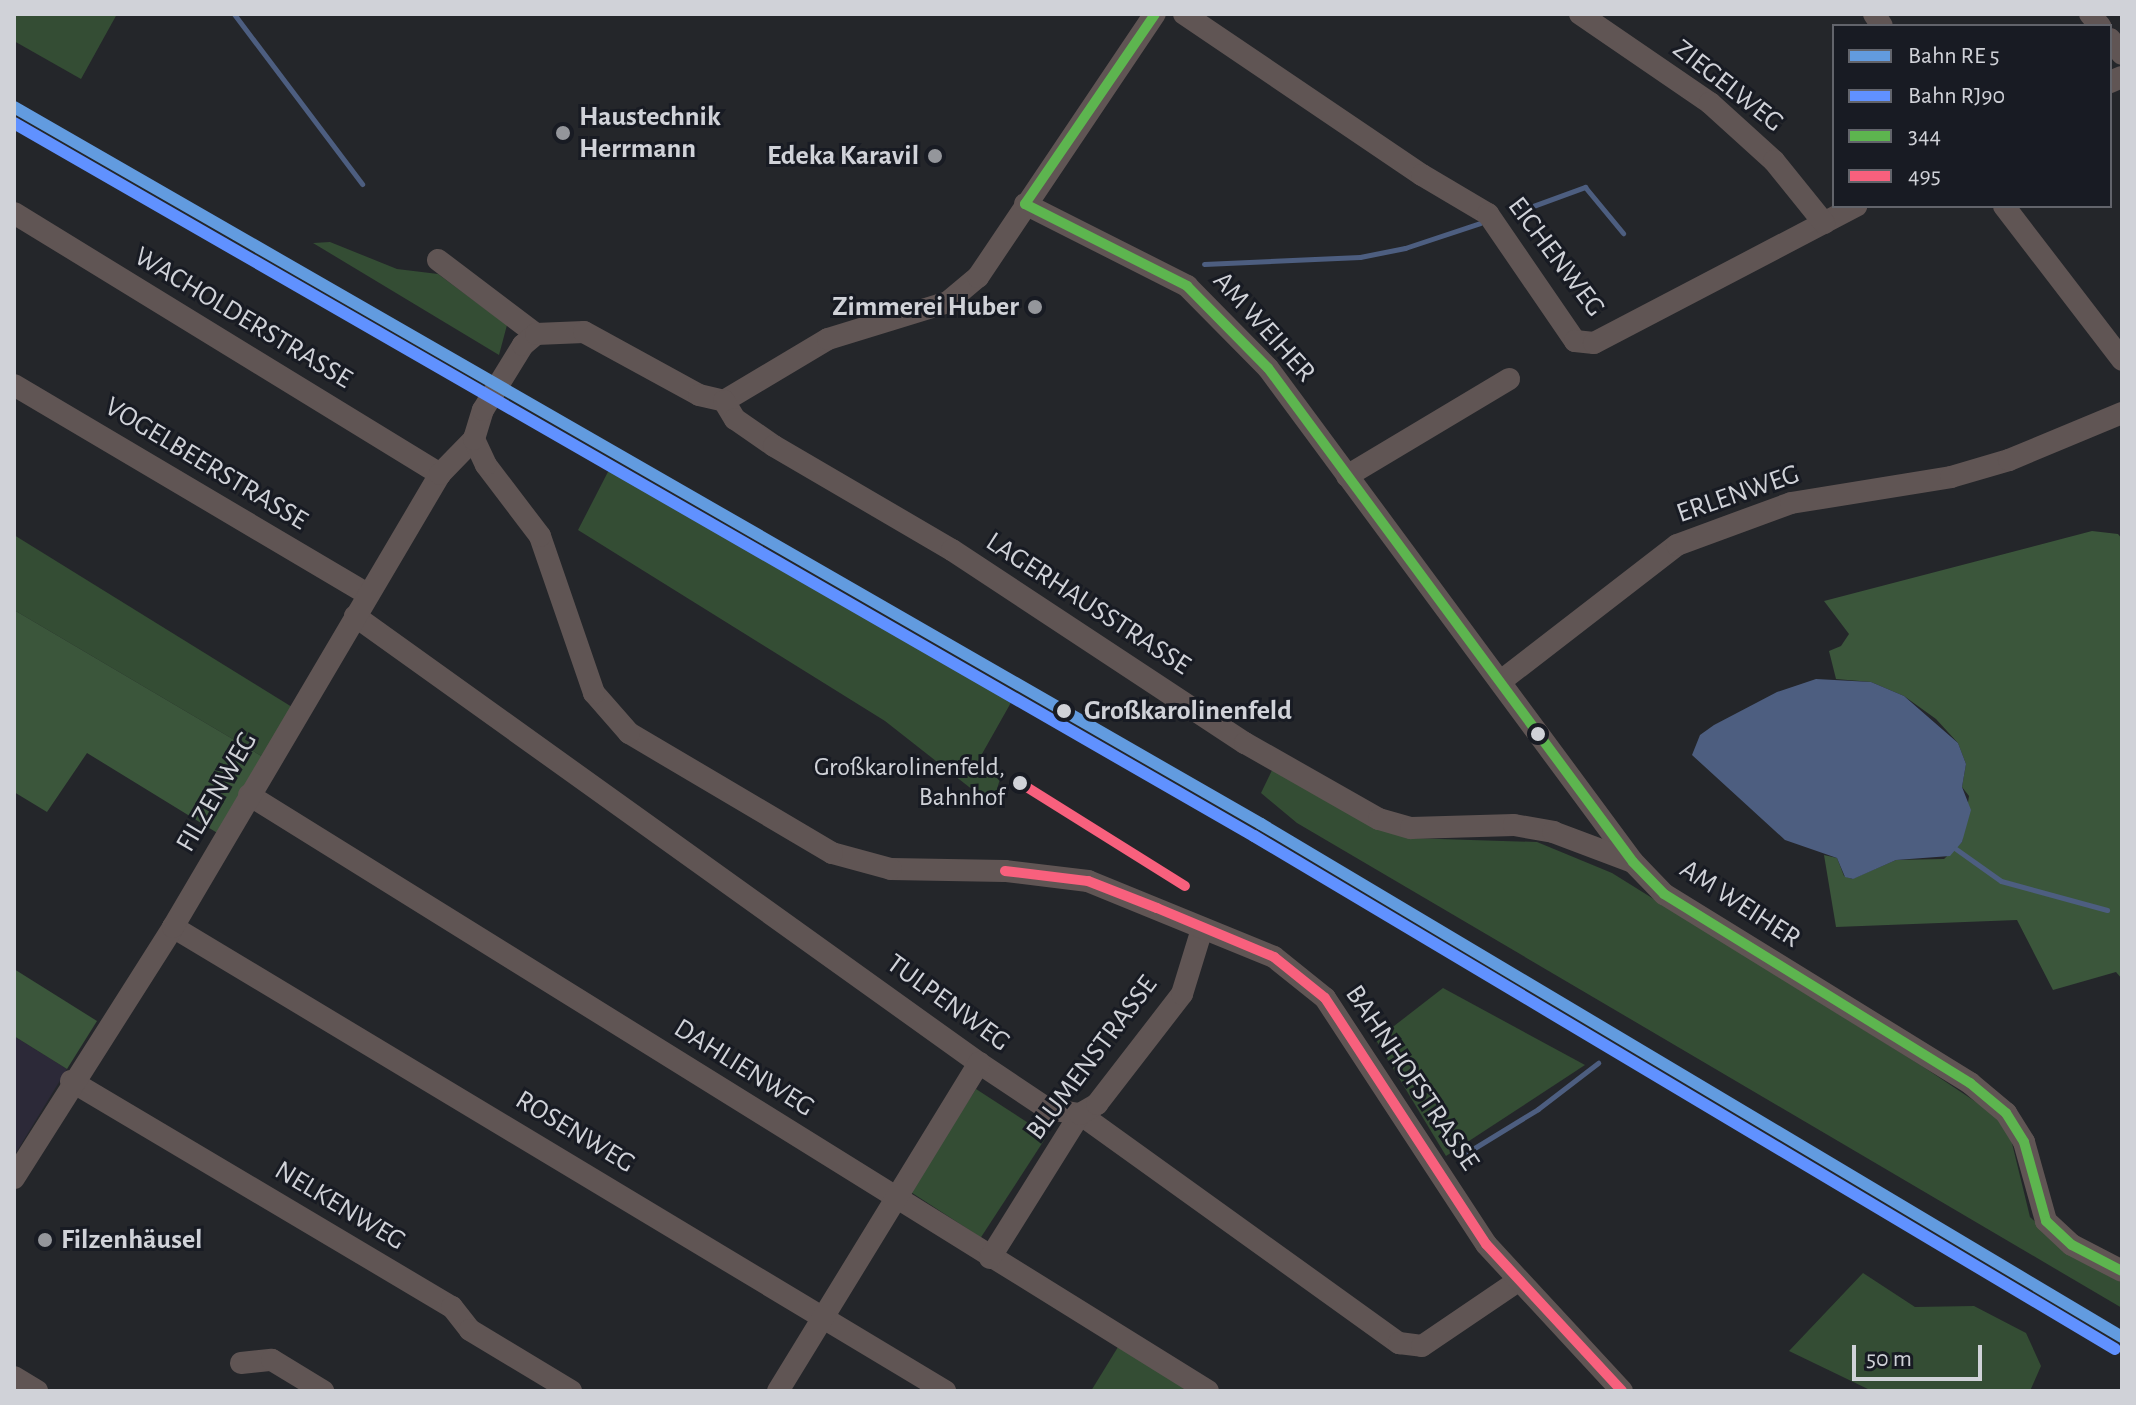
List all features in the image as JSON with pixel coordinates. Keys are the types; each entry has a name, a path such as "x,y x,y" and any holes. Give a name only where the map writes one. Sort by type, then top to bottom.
{"street":[{"path":"724,401 828,339 948,302 978,277 1155,14"},
{"name":"EICHENWEG","path":"1184,14 1422,175 1488,214 1575,341 1594,343 1852,208"},
{"name":"ZIEGELWEG","path":"1580,14 1710,103 1774,161 1824,223"},
{"name":"AM WEIHER","path":"1025,204 1187,286 1268,368 1633,862 1686,909 1961,1077 2006,1113 2024,1142 2046,1221 2072,1245 2122,1271"},
{"path":"2006,208 2122,360"},
{"name":"WACHOLDERSTRASSE","path":"14,213 440,474"},
{"path":"438,260 536,334 523,345 483,410 474,439"},
{"name":"LAGERHAUSSTRASSE","path":"536,334 584,332 699,395 724,401 735,419 774,446 952,550 1245,743 1379,819 1411,828 1514,825 1553,832 1633,862"},
{"path":"1347,476 1509,379"},
{"name":"VOGELBEERSTRASSE","path":"14,385 368,594"},
{"name":"ERLENWEG","path":"1501,681 1677,545 1791,503 1951,477 2009,460 2122,413"},
{"name":"FILZENWEG","path":"14,1178 71,1081 173,927 440,474 474,439"},
{"name":"BAHNHOFSTRASSE","path":"474,439 486,465 540,536 594,693 629,733 832,853 891,869 1005,871 1088,881 1274,957 1325,998 1433,1166 1518,1281 1622,1391"},
{"name":"TULPENWEG","path":"355,616 979,1063 1048,1109 1080,1114 1399,1343 1422,1346 1518,1281"},
{"name":"DAHLIENWEG","path":"249,795 1208,1391"},
{"name":"ROSENWEG","path":"173,927 824,1315 945,1391"},
{"name":"BLUMENSTRASSE","path":"990,1258 1080,1114 1097,1104 1182,994 1202,929"},
{"path":"778,1391 979,1063"},
{"name":"NELKENWEG","path":"71,1081 452,1307 470,1330 571,1391"},
{"path":"241,1363 272,1360 323,1391"},
{"path":"14,1377 37,1391"}],"shaded area":[{"path":"14,1036 67,1069 14,1156"}],"green space":[{"path":"14,14 117,14 81,79 14,41"},
{"path":"330,242 397,269 438,274 507,325 499,355 313,243"},
{"path":"611,466 1013,699 978,761 1001,776 992,805 885,721 578,530"},
{"path":"2092,531 2118,534 2122,539 2122,979 2116,972 2053,990 2017,920 1836,927 1824,855 1837,858 1844,876 1852,879 1896,860 1944,859 1962,842 1969,796 1962,787 1966,764 1958,743 1936,719 1904,696 1871,682 1836,679 1829,651 1841,646 1849,634 1824,601"},
{"path":"14,535 292,707 263,757 14,610"},
{"path":"14,610 263,757 219,834 87,753 47,812 14,792"},
{"path":"1274,766 1408,838 1537,842 1612,873 1925,1068 1994,1114 2010,1135 2030,1217 2066,1250 2122,1283 2122,1308 1297,823 1261,793"},
{"path":"14,969 97,1021 67,1069 14,1036"},
{"path":"1443,988 1585,1065 1446,1156 1376,1040"},
{"path":"976,1089 1047,1135 981,1238 910,1191"},
{"path":"1863,1273 1915,1307 1974,1306 2026,1333 2041,1366 2030,1391 1872,1391 1789,1351"},
{"path":"1118,1347 1190,1391 1091,1391"}],"water":[{"path":"1816,679 1871,682 1904,696 1958,743 1966,764 1962,787 1971,810 1962,842 1950,856 1896,860 1853,879 1845,877 1837,858 1785,840 1692,755 1700,735 1714,725 1777,692"}],"waterway":[{"path":"234,14 362,184"},
{"path":"1514,213 1585,187 1623,233"},
{"path":"1204,264 1360,257 1405,248 1480,223"},
{"path":"1956,849 2001,881 2107,910"},
{"path":"1463,1155 1538,1109 1598,1063"}],"transit line":[{"name":"344","path":"1025,204 1155,14"},
{"path":"14,107 1261,824 2122,1337"},
{"name":"344","path":"1025,204 1187,286 1268,368 1633,862 1664,894 1970,1083 2006,1113 2024,1142 2046,1221 2072,1245 2122,1271"},
{"name":"495","path":"1017,781 1185,886"},
{"name":"495","path":"1005,871 1088,881 1157,908 1274,957 1325,998 1486,1244 1622,1391"}],"rail line":[{"name":"RJ90","path":"14,123 1254,836 2115,1349"}],"place":[{"name":"Haustechnik Herrmann","path":"563,133"},
{"name":"Edeka Karavil","path":"935,156"},
{"name":"Zimmerei Huber","path":"1035,307"},
{"name":"Großkarolinenfeld","path":"1064,711"},
{"name":"Großkarolinenfeld, Bahnhof","path":"1020,783"},
{"name":"Filzenhäusel","path":"45,1240"}]}
